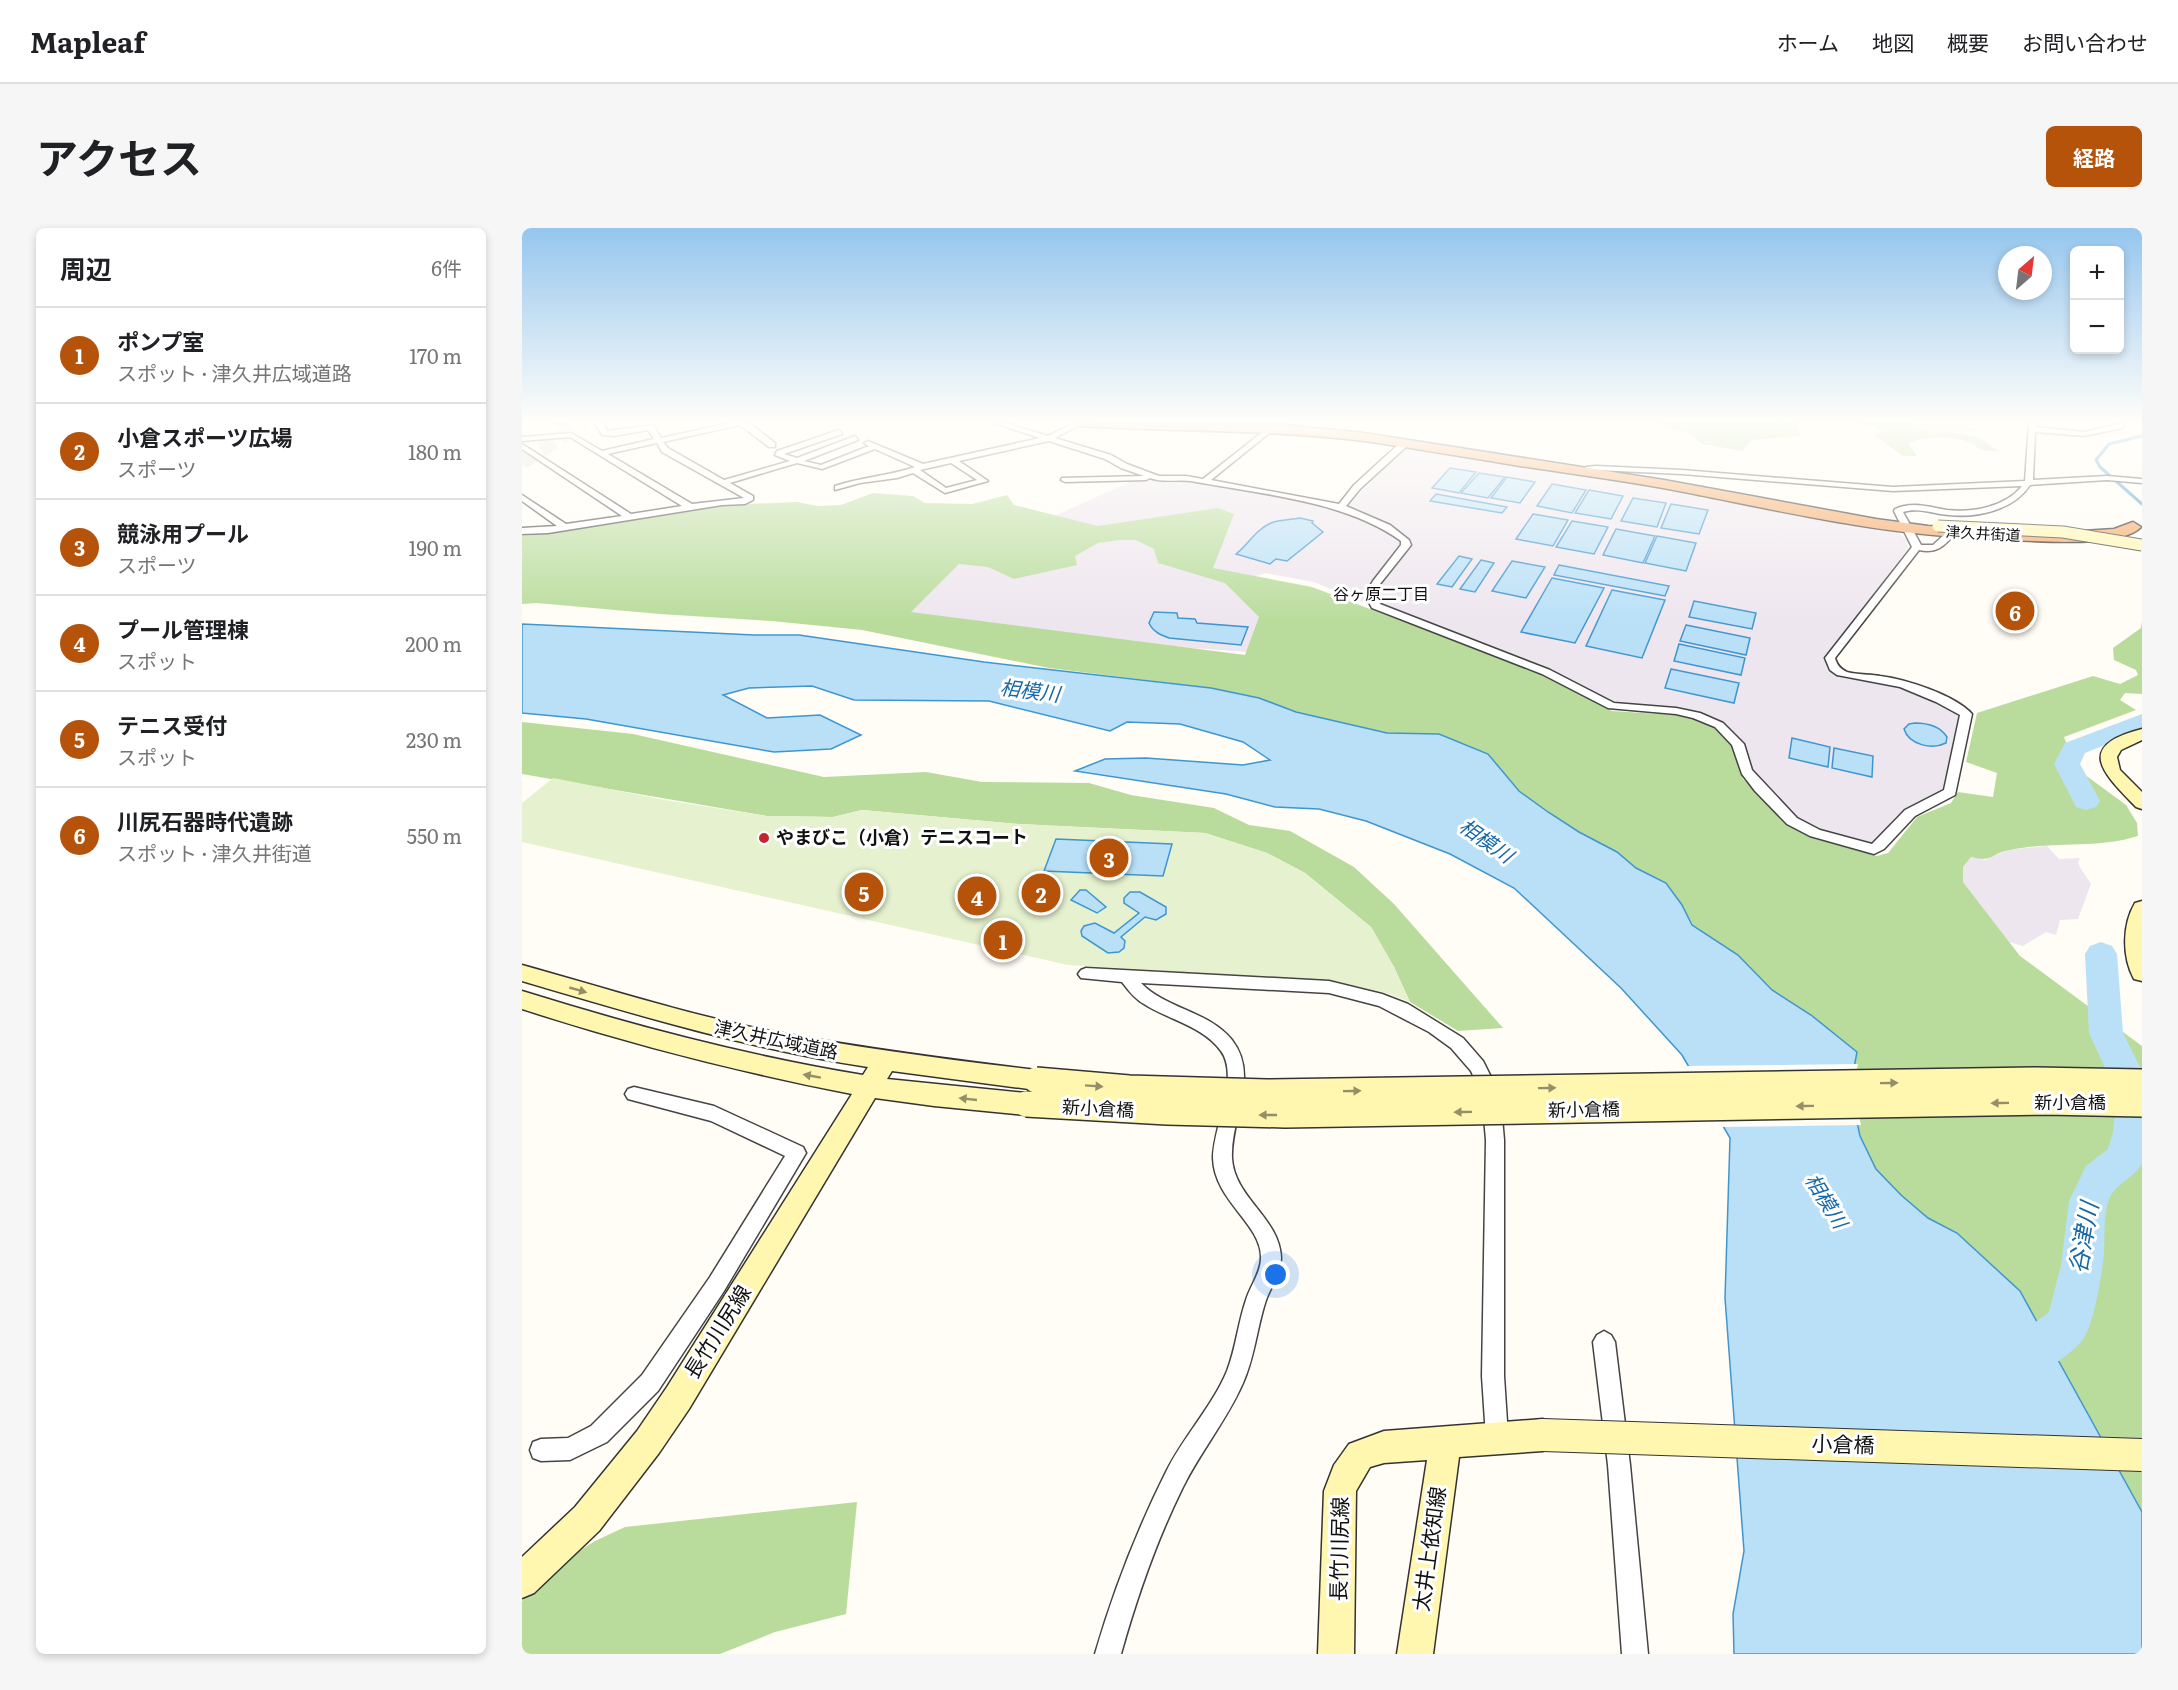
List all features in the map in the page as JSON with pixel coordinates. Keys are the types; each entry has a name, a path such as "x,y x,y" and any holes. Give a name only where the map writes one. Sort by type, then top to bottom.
{"highway":[{"name":"津久井街道","path":"1686,489 1815,513 1944,530 2046,537 2091,536 2125,532 2138,526"},
{"name":"津久井街道","path":"1905,524 2138,526"},
{"path":"2075,527 2091,532 2093,535 2091,536"}],"main road":[{"path":"1944,530 2063,532 2142,544"},
{"path":"2142,734 2117,743 2108,755 2112,772 2142,803"},
{"path":"2142,908 2137,924 2136,940 2142,973"},
{"name":"津久井広域道路","path":"522,973 700,1024 885,1061 1036,1080"},
{"name":"津久井広域道路","path":"522,1000 679,1048 759,1066 916,1094 1026,1104"},
{"name":"長竹川尻線","path":"522,1581 587,1519 621,1477 678,1398 729,1289 885,1061"},
{"name":"新小倉橋","path":"1036,1080 1129,1088 1267,1092 2036,1080 2142,1082"},
{"name":"新小倉橋","path":"1026,1104 1190,1113 1302,1115 2035,1102 2142,1104"},
{"name":"長竹川尻線","path":"1336,1654 1340,1586 1338,1497 1346,1476 1360,1455 1384,1447 1543,1435"},
{"name":"小倉橋","path":"1543,1435 2142,1455"},
{"name":"太井上依知線","path":"1415,1654 1445,1443"}],"street":[{"path":"586,489 628,516"},
{"path":"660,489 692,508"},
{"path":"522,531 541,531 722,502 745,501 750,498 735,489"},
{"path":"1244,489 1341,507 1387,527 1405,540 1404,549 1372,590 1371,599 1376,606 1546,672 1612,706 1676,711 1696,715 1719,725 1738,744 1746,771 1759,788 1792,821 1815,833 1874,849 1910,813 1950,792 1966,714 1957,707 1894,682 1844,673 1835,669 1831,662 1830,658 1917,547"},
{"path":"1341,507 1356,489"},
{"path":"1895,489 1911,489"},
{"path":"1917,547 1898,511 1904,508 1955,513 1989,508 2014,498 2023,489"},
{"path":"522,497 564,527"},
{"path":"1917,547 1931,550 1941,546 1944,530"},
{"path":"1086,974 1329,987 1382,1000 1402,1008 1457,1043 1478,1066 1491,1095 1495,1140 1493,1376 1497,1437"},
{"path":"1108,1654 1122,1604 1173,1482 1189,1450 1224,1397 1236,1374 1256,1298 1270,1271 1271,1254 1264,1233 1231,1190 1223,1168 1224,1140 1237,1070 1232,1055 1218,1039 1191,1019 1150,1000 1136,989 1126,976"},
{"path":"541,1450 570,1449 599,1434 650,1383 729,1289 797,1153 714,1114 634,1094"},
{"path":"1491,1095 1515,1105"},
{"path":"1604,1342 1619,1465 1635,1654"}],"shaded area":[{"path":"1115,489 1232,489 1351,513 1385,528 1401,541 1401,545 1370,585 1365,603 1314,582 1265,573 1244,580 1267,608 1249,652 1148,645 901,615 959,559"},
{"path":"1365,489 1670,489 1896,531 1906,539 1908,548 1824,659 1835,675 1847,679 1884,682 1957,711 1961,716 1946,787 1943,792 1896,816 1874,842 1858,842 1805,826 1750,768 1746,746 1725,725 1707,715 1675,707 1615,703 1550,671 1380,605 1374,595 1378,586 1410,541 1391,526 1349,505"},
{"path":"2047,846 2059,859 2080,858 2078,863 2091,884 2078,919 2060,920 2056,935 2046,932 2023,946 2009,942 1963,882 1963,867 1971,857 1985,860 2008,850"}],"green space":[{"path":"873,493 913,496 925,503 972,504 1007,495 1014,505 1098,526 1218,508 1234,514 1213,568 1312,587 1543,675 1612,711 1675,715 1706,722 1721,730 1734,746 1743,779 1793,826 1813,838 1877,856 1888,853 1917,817 1951,803 1958,792 1993,797 1997,773 1966,762 1977,713 2093,676 2120,684 2138,675 2136,670 2114,660 2113,648 2141,628 2142,621 2142,694 2125,693 2120,700 2136,710 2064,737 2077,769 2126,805 2137,823 2138,836 2091,844 2026,847 2004,851 1984,859 1971,857 1963,867 1963,882 2020,956 2142,1046 2142,1512 2020,1291 1957,1233 1928,1218 1876,1169 1860,1136 1850,1088 1857,1052 1811,1015 1772,990 1738,955 1692,924 1666,883 1636,868 1617,852 1579,832 1519,791 1488,754 1439,734 1387,733 1296,712 1259,698 1211,688 1049,668 862,630 537,603 522,604 522,536 722,505 797,502 817,506 841,505","holes":["1136,540 1154,549 1158,563 1225,583 1259,617 1245,655 911,612 959,564 988,567 1014,579 1077,565 1075,556 1098,543"]},
{"path":"522,722 633,734 824,777 926,772 982,782 1089,783 1131,795 1214,808 1249,825 1290,831 1354,867 1394,904 1503,1028 1458,1031 1410,1002 1394,967 1371,927 1305,873 1267,853 1205,833 1019,824 862,810 833,817 767,816 522,774"},
{"path":"553,778 665,800 767,816 833,817 862,810 1019,824 1205,833 1267,853 1305,873 1371,927 1394,967 1410,1002 1386,993 1335,981 1068,965 522,842 522,803"},
{"path":"857,1502 846,1614 775,1632 720,1654 522,1654 522,1601 554,1567 595,1541 625,1527"}],"water":[{"path":"1435,489 1463,489 1459,493"},
{"path":"1465,489 1496,489 1488,498 1461,493"},
{"path":"1498,489 1530,489 1520,503 1491,498"},
{"path":"1549,489 1586,490 1572,513 1537,506"},
{"path":"1589,490 1623,496 1611,519 1575,513"},
{"path":"1436,494 1507,507 1502,513 1430,501"},
{"path":"1633,498 1666,503 1657,527 1621,521"},
{"path":"1671,504 1708,510 1699,534 1661,528"},
{"path":"1533,514 1568,520 1553,546 1516,539"},
{"path":"1300,518 1313,521 1312,523 1323,532 1287,561 1276,559 1270,564 1236,554 1265,526 1278,521"},
{"path":"1572,521 1608,527 1594,554 1556,547"},
{"path":"1616,529 1655,536 1643,563 1603,555"},
{"path":"1657,536 1696,543 1686,571 1645,563"},
{"path":"1459,556 1472,559 1452,587 1437,584"},
{"path":"1481,560 1494,563 1475,592 1460,589"},
{"path":"1512,561 1545,567 1526,598 1492,591"},
{"path":"1559,565 1669,586 1665,596 1554,575"},
{"path":"1552,578 1604,588 1575,643 1521,632"},
{"path":"1612,590 1665,600 1642,658 1586,646"},
{"path":"1694,601 1756,613 1752,629 1689,617"},
{"path":"1154,612 1177,613 1178,618 1195,619 1197,623 1248,627 1241,645 1169,638 1158,633 1149,623"},
{"name":"相模川","path":"522,624 799,635 984,662 1211,688 1259,698 1296,712 1387,733 1439,734 1488,754 1519,791 1579,832 1617,852 1636,868 1666,883 1682,905 1692,925 1738,955 1772,990 1811,1015 1857,1052 1850,1089 1860,1136 1876,1169 1928,1218 1957,1233 2020,1291 2142,1512 2142,1654 1734,1654 1733,1614 1744,1551 1725,1298 1730,1138 1682,1055 1621,988 1514,888 1450,854 1366,821 1319,809 1275,807 1226,794 1075,771 1105,759 1146,758 1243,765 1270,760 1243,742 1180,724 1127,722 1110,731 989,701 854,700 812,686 749,688 723,695 767,718 820,715 861,735 831,749 774,752 586,719 522,713"},
{"path":"1686,625 1750,638 1746,655 1680,641"},
{"path":"1679,644 1745,658 1741,675 1674,661"},
{"path":"1671,669 1739,683 1734,703 1665,688"},
{"path":"1915,723 1937,728 1947,737 1946,743 1928,746 1911,739 1904,729 1909,724"},
{"path":"1792,738 1830,747 1828,767 1789,758"},
{"path":"1834,748 1873,756 1872,777 1832,768"},
{"path":"1056,839 1172,844 1163,876 1044,871"},
{"path":"1080,890 1086,890 1106,907 1097,913 1071,900"},
{"path":"1130,892 1140,892 1166,907 1166,914 1156,920 1145,917 1121,937 1125,941 1124,948 1119,952 1108,953 1082,936 1081,931 1084,926 1095,923 1114,933 1139,913 1124,903 1124,898"}],"pier":[{"path":"1858,1064 1853,1088 1861,1125 1720,1127 1685,1066"}],"waterway":[{"name":"谷津川","path":"2124,489 2142,504"},
{"name":"谷津川","path":"2086,801 2067,764 2074,748 2142,721"},
{"name":"谷津川","path":"2014,1366 2068,1325 2082,1265 2089,1201 2100,1179 2124,1160 2132,1132 2135,1094 2106,1033 2101,954"}],"place":[{"name":"川尻石器時代遺跡","path":"2015,611"},
{"name":"やまびこ（小倉）テニスコート","path":"764,838"},
{"name":"競泳用プール","path":"1109,858"},
{"name":"テニス受付","path":"864,892"},
{"name":"小倉スポーツ広場","path":"1041,893"},
{"name":"プール管理棟","path":"977,896"},
{"name":"ポンプ室","path":"1003,940"}],"district":[{"name":"谷ヶ原二丁目","path":"1381,594"}]}
